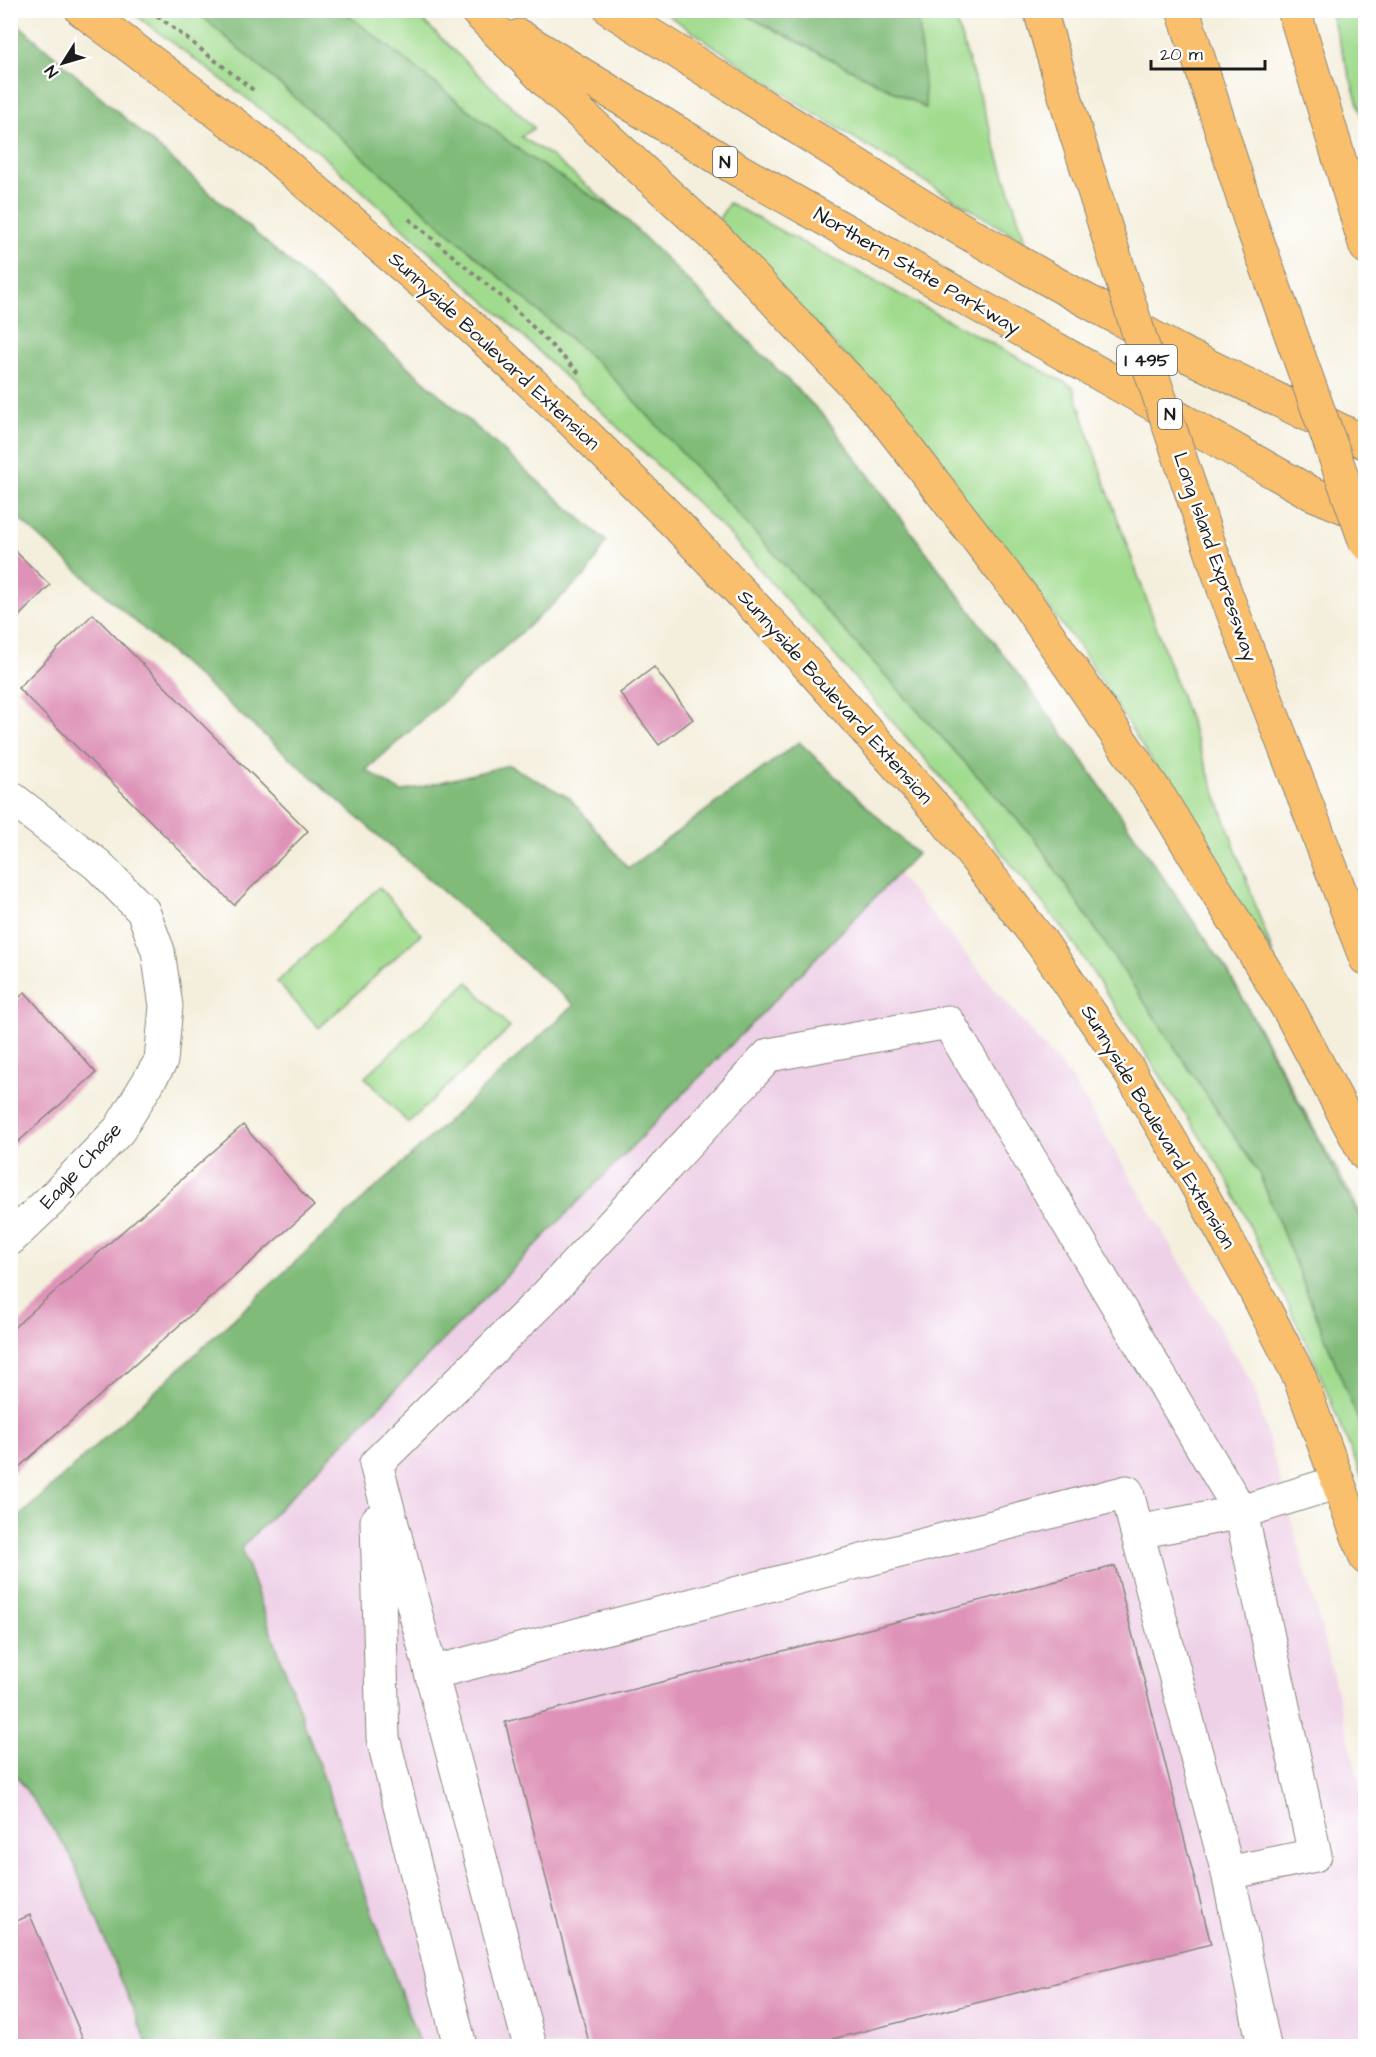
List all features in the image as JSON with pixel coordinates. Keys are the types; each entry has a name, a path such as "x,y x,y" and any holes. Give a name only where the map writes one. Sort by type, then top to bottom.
{"main road":[{"name":"Sunnyside Boulevard Extension","path":"82,10 268,150 439,297 563,412 675,522 784,638 945,818 1042,943 1128,1069 1185,1165 1254,1288 1299,1376 1365,1558"},
{"name":"Northern State Parkway","path":"477,10 740,171 1311,493 1365,516"},
{"path":"477,10 551,86 721,243 881,414 895,432 1024,599 1160,798 1290,1012 1365,1155"},
{"path":"611,10 933,213 1053,282 1178,351 1365,443"},
{"name":"Long Island Expressway","path":"1040,10 1148,363 1224,589 1365,959"},
{"path":"1184,10 1252,226 1365,543"},
{"path":"1294,10 1365,247"}],"street":[{"name":"Eagle Chase","path":"10,797 98,865 143,911 158,951 166,1006 161,1061 118,1130 10,1239"},
{"path":"460,2046 383,1738 376,1464 548,1294 768,1055 948,1022 1241,1512 1315,1855 1227,1873"},
{"path":"376,1464 530,2046"},
{"path":"1137,1532 1241,1512 1338,1482"},
{"path":"431,1673 1127,1492 1227,1873 1264,2046"}],"shaded area":[{"path":"870,842 1074,1082 1254,1387 1319,1619 1365,1805 1365,2046 11,2046 11,1697"}],"green space":[{"path":"412,10 534,128 521,137 550,155 622,215 527,156 343,11"},
{"path":"130,11 196,11 607,371 1035,839 1259,1173 1365,1437 1365,1485 1309,1348 1225,1175 1069,936 940,776 729,534 510,324 320,153"},
{"path":"196,11 343,11 527,156 622,215 825,417 1081,758 1227,970 1366,1229 1365,1437 1259,1173 1035,839 607,371"},
{"path":"662,11 738,11 925,108 918,11 953,11 1026,243 810,111"},
{"path":"738,11 918,11 926,108"},
{"path":"1330,11 1365,11 1365,127"},
{"path":"11,18 606,541 587,574 366,770 401,792 509,765 570,798 628,868 799,742 917,854 241,1548 420,2046 148,2046 70,1854 11,1768 11,1524 574,1005 11,512"},
{"path":"729,203 1073,387 1101,472 1274,957 1084,653 874,385 717,222"},
{"path":"379,887 421,934 319,1028 277,982"},
{"path":"1227,970 1365,1221 1365,1229 1363,1224"},
{"path":"468,982 510,1028 408,1123 365,1077"}],"building":[{"path":"10,546 50,585 10,625"},
{"path":"93,614 308,831 234,905 18,688"},
{"path":"654,667 693,719 659,745 620,693"},
{"path":"25,992 96,1073 10,1149 10,1006"},
{"path":"243,1125 314,1206 10,1475 10,1331"},
{"path":"1115,1566 1211,1944 805,2046 590,2046 505,1722"},
{"path":"30,1915 86,2046 10,2046 10,1924"}]}
